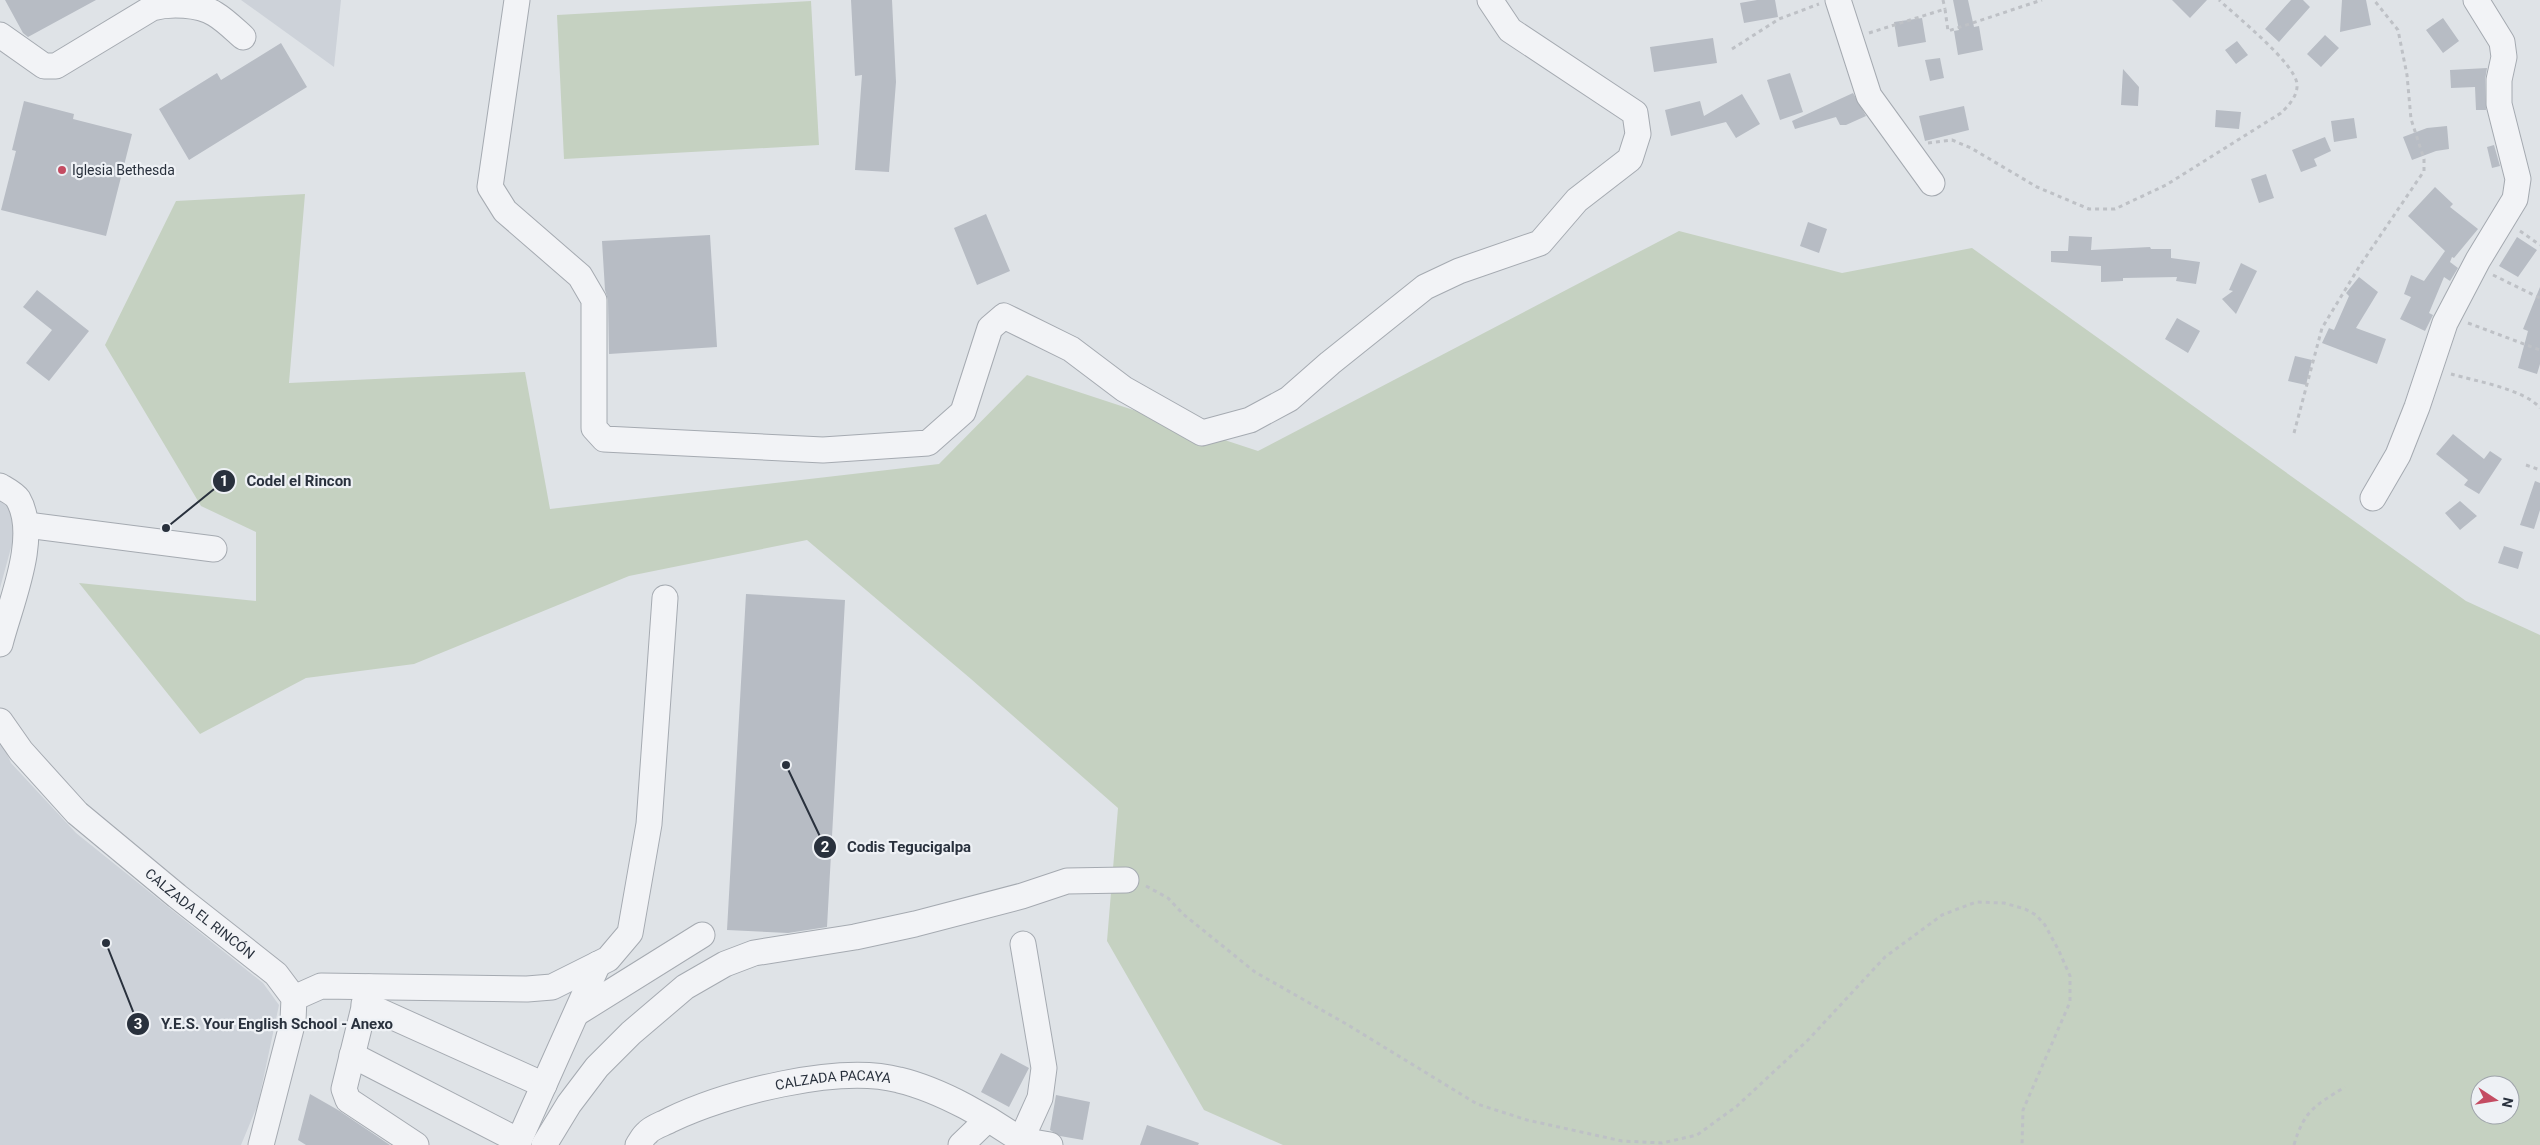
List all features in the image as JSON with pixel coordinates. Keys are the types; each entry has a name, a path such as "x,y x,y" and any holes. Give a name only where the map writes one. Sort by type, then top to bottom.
{"street":[{"path":"517,0 490,187 505,211 580,276 589,288 594,300 594,428 604,439 823,450 928,443 963,412 990,328 1004,316 1071,349 1124,389 1202,433 1250,420 1289,399 1330,363 1425,287 1459,270 1540,243 1577,200 1630,159 1638,134 1635,113 1510,30 1490,0"},
{"path":"2373,498 2398,455 2449,316 2474,266 2515,199 2518,180 2499,104 2499,80 2504,57 2502,42 2476,0"},
{"path":"1829,2 1850,39 1870,96 1932,183"},
{"path":"0,35 44,66 56,66 152,8 170,5 186,6 214,13 243,37"},
{"path":"0,486 18,498 27,525 22,564 0,644"},
{"path":"27,525 214,549"},
{"path":"366,996 552,987 608,959 630,933 648,833 663,657 665,598"},
{"name":"CALZADA EL RINCÓN","path":"0,721 21,751 77,813 177,896 276,974 294,998"},
{"path":"544,1145 569,1104 597,1067 624,1040 685,987 725,964 754,954 855,938 915,924 1067,881 1126,880"},
{"path":"577,1012 702,935"},
{"path":"1023,944 1044,1068 1040,1098 1024,1143 1050,1145"},
{"path":"352,1055 518,1143 598,964"},
{"path":"265,1143 293,1021 294,998 322,986 366,996 544,1085"},
{"path":"366,996 344,1090 348,1100 416,1145"},
{"name":"CALZADA PACAYA","path":"643,1143 648,1132 680,1116 745,1091 853,1074 897,1079 925,1088 987,1120 1024,1143"},
{"path":"961,1145 987,1120"}],"path":[{"path":"1943,0 1948,31 2042,0"},
{"path":"1909,150 1935,141 1952,140 1971,148 2036,187 2089,209 2116,209 2166,185 2281,114 2293,101 2297,84 2290,66 2219,0"},
{"path":"2294,433 2322,328 2359,266 2424,171 2424,159 2411,120 2407,75 2398,30 2374,0"},
{"path":"1732,49 1779,19 1829,2"},
{"path":"1850,39 1945,9"},
{"path":"2474,266 2540,298"},
{"path":"2449,316 2540,350"},
{"path":"2430,367 2518,394 2540,408"},
{"path":"2526,465 2540,470"},
{"path":"1126,880 1151,888 1168,898 1183,914 1255,972 1348,1025 1477,1104 1528,1120 1622,1142 1662,1143 1697,1134 1737,1106 1808,1040 1885,957 1942,915 1976,902 2004,902 2036,915 2045,925 2070,976 2070,1002 2023,1110 2022,1145"},
{"path":"2294,1145 2299,1127 2313,1106 2345,1087"}],"shaded area":[{"path":"241,0 341,0 334,67"},
{"path":"0,499 11,508 17,526 0,588"},
{"path":"0,738 11,763 76,833 263,983 279,1005 258,1104 241,1145 0,1145"}],"green space":[{"path":"811,1 819,145 564,159 557,15"},
{"path":"305,194 289,383 525,372 550,509 939,464 1027,375 1258,451 1679,231 1842,273 1972,248 2466,601 2540,635 2540,1145 1283,1145 1204,1110 1107,941 1118,808 971,679 807,540 629,576 414,664 306,678 200,734 79,583 256,601 256,532 201,506 105,345 176,201"}],"building":[{"path":"5,0 96,0 28,37 23,33"},
{"path":"851,0 892,0 896,82 889,172 855,170 862,75 855,76"},
{"path":"1757,0 1775,0 1778,17 1744,23 1740,3"},
{"path":"1953,0 1968,0 1974,27 1979,26 1983,50 1958,55 1954,31 1959,30"},
{"path":"2172,0 2207,0 2190,18"},
{"path":"2291,0 2303,0 2310,7 2279,42 2265,29"},
{"path":"2342,0 2366,0 2371,25 2340,32"},
{"path":"1922,18 1926,42 1898,47 1894,22"},
{"path":"2443,18 2459,41 2443,53 2426,30"},
{"path":"2325,35 2339,48 2321,67 2307,54"},
{"path":"1713,38 1717,63 1654,72 1650,47"},
{"path":"2237,41 2248,55 2236,64 2225,50"},
{"path":"281,43 307,87 189,160 159,109 217,73 221,80"},
{"path":"1940,58 1944,78 1930,81 1925,60"},
{"path":"2487,68 2485,80 2486,110 2476,110 2475,87 2451,88 2450,70"},
{"path":"2123,69 2139,87 2138,106 2121,105"},
{"path":"1790,73 1803,112 1780,120 1767,80"},
{"path":"1853,93 1866,116 1846,125 1840,125 1836,117 1795,129 1792,121"},
{"path":"1742,94 1760,124 1736,138 1726,122 1671,136 1665,110 1700,101 1704,116"},
{"path":"24,101 74,114 73,119 132,134 106,236 1,210 16,151 12,150"},
{"path":"1964,106 1969,130 1925,141 1919,116"},
{"path":"2216,110 2241,112 2239,129 2215,127"},
{"path":"2354,118 2357,138 2334,142 2331,121"},
{"path":"2447,126 2449,149 2436,151 2412,160 2403,137 2427,128"},
{"path":"2325,137 2331,151 2314,159 2317,166 2301,172 2292,150"},
{"path":"2494,145 2500,166 2492,168 2487,147"},
{"path":"2266,174 2274,198 2259,203 2251,179"},
{"path":"2435,187 2453,204 2450,207 2478,229 2454,258 2452,257 2450,262 2458,268 2450,281 2444,277 2429,313 2433,315 2425,331 2400,319 2411,297 2404,294 2411,275 2424,281 2445,251 2408,216"},
{"path":"986,214 1010,271 977,285 954,228"},
{"path":"1808,222 1827,229 1819,253 1800,246"},
{"path":"710,235 717,347 609,354 608,300 605,290 602,241"},
{"path":"2069,236 2092,237 2091,250 2150,247 2151,249 2171,249 2171,258 2200,262 2196,284 2176,281 2177,277 2123,278 2123,281 2101,282 2101,266 2051,262 2051,251 2068,251"},
{"path":"2517,237 2537,250 2518,277 2499,266"},
{"path":"2241,263 2257,271 2236,314 2222,299 2233,291 2229,290"},
{"path":"2359,277 2378,292 2356,328 2386,339 2377,364 2322,343 2329,328 2334,330 2349,296 2346,293"},
{"path":"2540,287 2540,364 2537,374 2518,368 2528,331 2523,329"},
{"path":"37,290 89,331 49,381 26,363 52,330 23,307"},
{"path":"2177,318 2200,331 2188,353 2165,339"},
{"path":"2295,356 2312,360 2306,385 2288,381"},
{"path":"2453,434 2484,459 2490,451 2502,459 2479,494 2464,485 2468,480 2436,454"},
{"path":"2535,481 2540,483 2540,510 2534,529 2520,525"},
{"path":"2460,501 2477,516 2460,530 2445,513"},
{"path":"2504,546 2523,552 2518,569 2498,563"},
{"path":"746,594 845,600 827,927 788,933 727,930"},
{"path":"1001,1053 1029,1068 1009,1107 981,1092"},
{"path":"310,1094 338,1110 390,1145 306,1145 298,1140"},
{"path":"1056,1095 1090,1102 1083,1140 1060,1136 1050,1130"},
{"path":"1147,1125 1199,1143 1198,1145 1140,1145"}],"place":[{"name":"Iglesia Bethesda","path":"62,170"},
{"name":"Codel el Rincon","path":"166,528"},
{"name":"Codis Tegucigalpa","path":"786,765"},
{"name":"Y.E.S. Your English School - Anexo","path":"106,943"}]}
